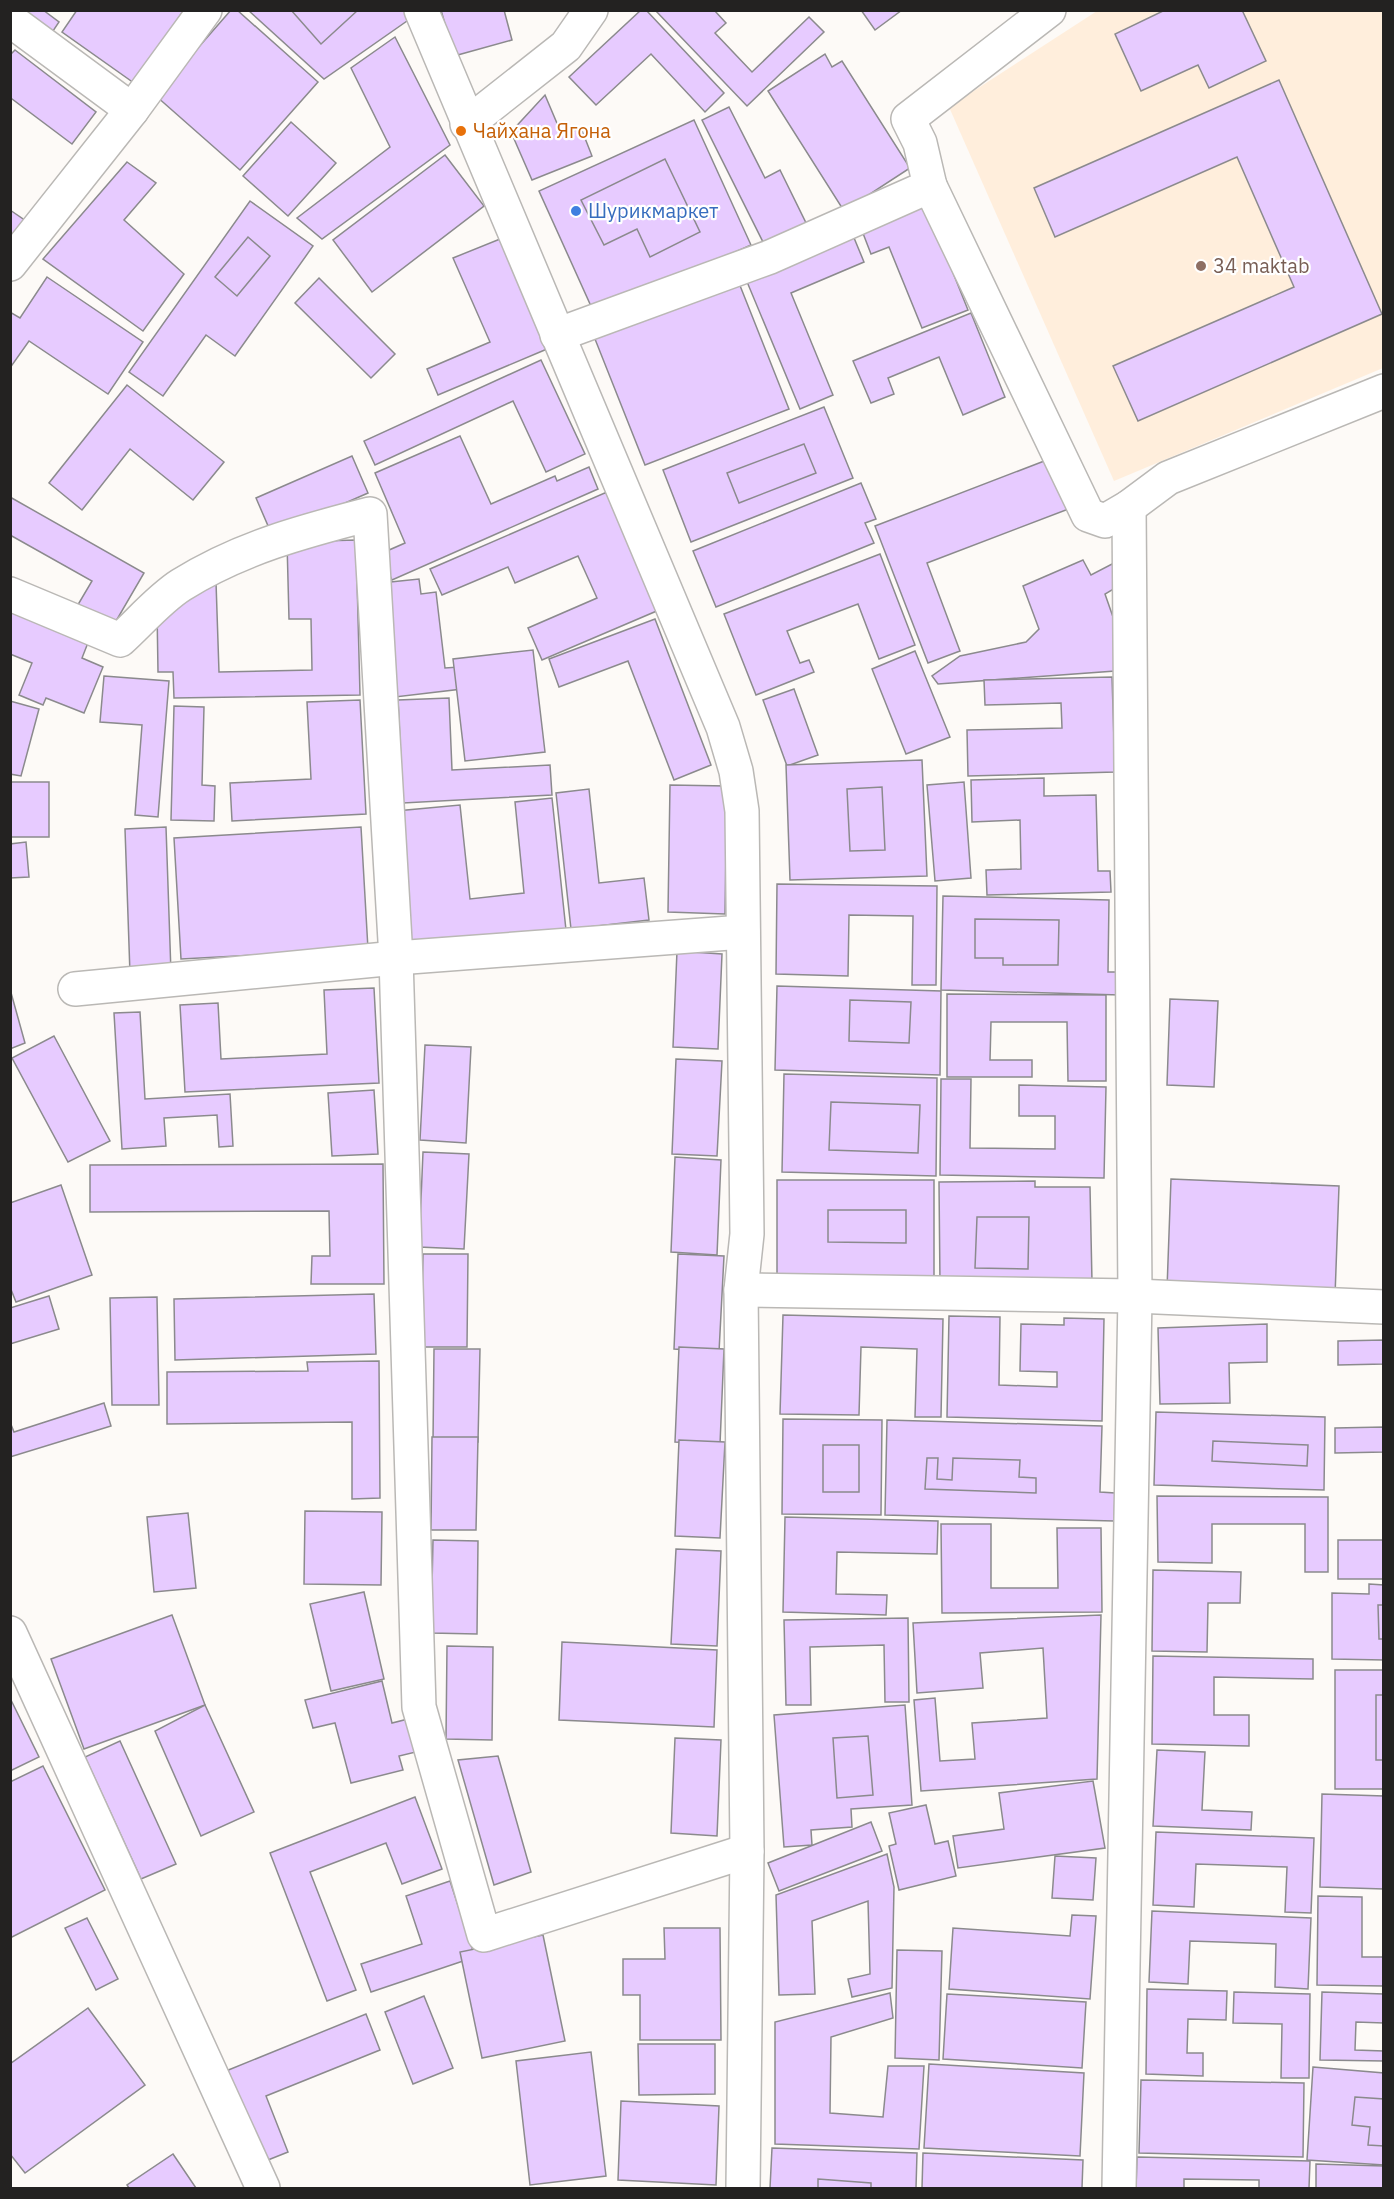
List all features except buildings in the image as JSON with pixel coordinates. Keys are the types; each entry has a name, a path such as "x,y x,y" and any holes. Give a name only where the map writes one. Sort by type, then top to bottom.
{"street":[{"path":"10,264 132,110 205,10"},
{"path":"421,10 726,738 736,771 742,812 747,1234 741,1290 747,1851 743,2188"},
{"path":"467,124 566,46 591,10"},
{"path":"1049,10 908,119 920,143 930,186 1088,515 1105,521 1129,507 1168,478 1383,391"},
{"path":"10,20 132,110"},
{"path":"557,336 770,257 930,186"},
{"path":"1119,2188 1135,1296 1129,507"},
{"path":"10,594 120,640 179,586 242,552 295,533 370,514 396,958 419,1707 484,1935 747,1851"},
{"path":"75,989 396,958 743,932"},
{"path":"741,1290 1135,1296 1383,1307"},
{"path":"10,1633 263,2188"}],"shaded area":[{"name":"34 maktab","path":"1097,11 1383,11 1383,368 1114,481 949,107"}],"place":[{"name":"Чайхана Ягона","path":"461,131"},
{"name":"Шурикмаркет","path":"576,211"},
{"name":"34 maktab","path":"1201,266"}]}
